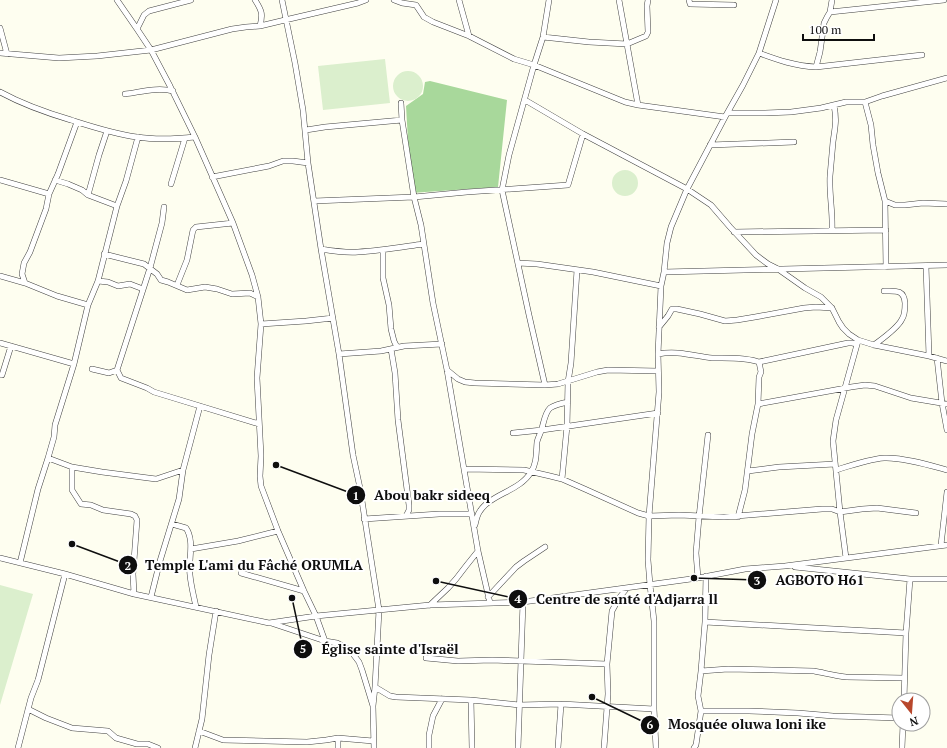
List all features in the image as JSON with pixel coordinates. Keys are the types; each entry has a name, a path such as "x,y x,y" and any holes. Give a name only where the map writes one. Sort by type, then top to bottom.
{"street":[{"path":"116,0 151,50 173,91 233,223 252,275 258,297 261,324 257,378 261,486 278,531 316,616 325,641"},
{"path":"137,29 144,15 149,11 192,0"},
{"path":"255,0 262,12 260,26"},
{"path":"282,0 295,63 306,130 308,163 321,249 379,610 373,706 374,748"},
{"path":"0,53 60,58 97,56 151,50 232,29 260,26 366,0"},
{"path":"394,0 416,5 424,17 433,22 469,36 514,59 534,65 625,102 638,105 726,115 792,112 846,102 865,102 947,78"},
{"path":"459,0 469,36"},
{"path":"545,385 502,190 534,65 543,37 549,0"},
{"path":"619,0 638,105"},
{"path":"543,37 627,44 646,36 648,32 648,0"},
{"path":"689,0 690,4 734,6"},
{"path":"656,748 654,709 654,621 648,560 649,516 659,392 658,354 661,286 667,242 671,227 687,189 759,53 776,0"},
{"path":"816,67 820,52 824,23 830,12 832,0"},
{"path":"830,12 944,0"},
{"path":"0,28 7,54"},
{"path":"759,53 789,63 816,67 922,55"},
{"path":"126,94 154,90 173,91"},
{"path":"0,92 27,105 107,131 138,137 163,139 195,137"},
{"path":"525,100 583,134 687,189 711,205 756,255 821,298 832,308 843,328 858,342"},
{"path":"865,102 871,125 873,145 885,201 886,266"},
{"path":"400,103 414,197 421,225 433,303 447,370 478,551 490,603"},
{"path":"832,231 830,176 833,140 836,125 834,105"},
{"path":"306,130 402,120"},
{"path":"25,283 22,274 24,263 30,252 46,209 49,194 77,122"},
{"path":"88,195 107,131"},
{"path":"314,201 414,197 568,185 583,134"},
{"path":"20,563 38,489 54,437 54,425 74,364 88,305 98,281 117,206 126,181 138,137"},
{"path":"171,184 186,138"},
{"path":"710,145 794,142"},
{"path":"212,177 269,166 283,161 308,163"},
{"path":"0,180 49,194"},
{"path":"55,180 68,184 82,190 88,195 117,206"},
{"path":"885,201 905,205 923,203 947,204"},
{"path":"164,207 162,222 150,268 117,370 121,378 154,392 259,424"},
{"path":"177,286 187,260 193,230 196,227 233,223"},
{"path":"734,232 886,230"},
{"path":"321,249 358,252 423,244"},
{"path":"383,250 383,278 389,305 391,329 397,347"},
{"path":"104,254 144,264 157,274 161,280 187,290 205,287 232,294 250,293 258,297"},
{"path":"518,263 537,264 593,272 661,286"},
{"path":"664,272 947,265"},
{"path":"926,266 929,356"},
{"path":"562,479 577,270"},
{"path":"0,276 25,283 56,296 88,305"},
{"path":"98,281 108,282 118,286 130,284 143,288"},
{"path":"874,345 901,322 904,314 905,305 902,294 899,291 884,291"},
{"path":"659,328 672,309 700,314 724,321 804,308 832,308"},
{"path":"261,324 332,318"},
{"path":"846,558 833,434 858,342"},
{"path":"658,354 672,352 686,353 713,358 752,360 759,362 858,342 947,361"},
{"path":"0,343 74,364"},
{"path":"338,354 380,351 414,345 442,344"},
{"path":"2,375 11,346"},
{"path":"391,349 395,373 398,420 409,505 409,510 406,516"},
{"path":"937,358 945,404 947,430"},
{"path":"738,517 745,490 752,434 758,404 759,377 761,372 759,362"},
{"path":"92,369 109,373 117,370"},
{"path":"447,370 464,382 545,385 568,382 596,372 608,370 658,371"},
{"path":"758,404 845,387 865,385 874,386 911,398 945,404"},
{"path":"474,527 480,510 489,502 509,491 528,477 536,460 537,444 539,434 542,430 544,417 550,408 568,402"},
{"path":"151,598 160,561 179,499 183,470 200,406"},
{"path":"513,433 658,413"},
{"path":"698,578 696,552 708,435"},
{"path":"48,458 72,466 156,480 183,470"},
{"path":"836,470 882,458 898,458 947,470"},
{"path":"748,471 779,467 835,464"},
{"path":"72,466 72,490 81,504 91,505 103,510 131,514 135,516 137,520 133,574 134,594"},
{"path":"464,469 532,471 562,479 638,513 649,516 679,515 724,518 822,509 832,509 840,512 877,508 916,513"},
{"path":"941,545 947,492"},
{"path":"364,519 439,514 472,514"},
{"path":"172,524 186,528 189,532 191,549 189,566 196,607"},
{"path":"191,549 238,541 278,531"},
{"path":"269,622 430,605 523,602 698,578 745,569 785,566 947,545"},
{"path":"488,596 516,567 537,552 546,548"},
{"path":"430,605 452,584 478,551"},
{"path":"0,558 65,574 134,594 269,622 337,644 348,649 354,654 359,662 373,706"},
{"path":"785,566 910,579 947,579"},
{"path":"241,573 304,591"},
{"path":"18,748 31,698 38,680 65,574"},
{"path":"694,748 696,745 701,711 698,696 705,622 706,576"},
{"path":"904,692 910,579"},
{"path":"604,748 608,694 607,664 612,611 619,598 627,588"},
{"path":"518,748 518,705 523,602"},
{"path":"195,748 202,719 209,655 216,611"},
{"path":"705,622 906,633"},
{"path":"426,658 458,661 521,660 607,664"},
{"path":"701,671 728,669 814,671 846,677 904,678"},
{"path":"375,687 393,697 470,700 518,705 561,704 654,709"},
{"path":"429,748 429,735 433,716 442,699"},
{"path":"470,700 472,748"},
{"path":"558,748 561,704"},
{"path":"28,709 72,728 108,731 116,738 137,744 148,744 158,748"},
{"path":"701,711 749,710 833,716 891,718"},
{"path":"199,731 223,740 307,742 338,738 373,741"},
{"path":"902,748 903,732"},
{"path":"338,738 338,748"}],"green space":[{"path":"385,59 390,103 323,110 318,66"},
{"path":"408,71 419,75 423,86 419,97 408,101 397,97 393,86 397,75"},
{"path":"430,81 507,100 498,187 411,193 406,106 423,94 425,82"},
{"path":"625,170 635,173 638,183 635,193 625,196 615,193 612,183 615,173"},
{"path":"0,585 33,594 0,705"}],"place":[{"name":"Abou bakr sideeq","path":"276,465"},
{"name":"Temple L'ami du Fâché ORUMLA","path":"72,544"},
{"name":"AGBOTO H61","path":"694,578"},
{"name":"Centre de santé d'Adjarra ll","path":"436,581"},
{"name":"Église sainte d'Israël","path":"292,598"},
{"name":"Mosquée oluwa loni ike","path":"592,697"}]}
